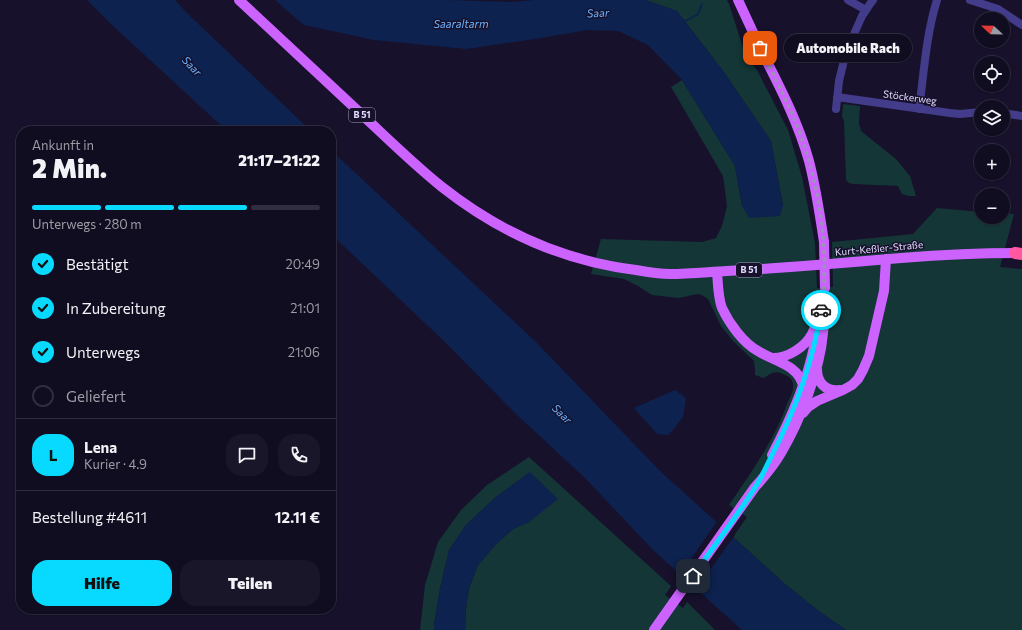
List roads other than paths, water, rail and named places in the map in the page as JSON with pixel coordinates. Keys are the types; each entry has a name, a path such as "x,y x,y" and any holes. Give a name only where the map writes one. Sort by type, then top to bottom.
{"main road":[{"name":"Kurt-Keßler-Straße","path":"239,0 440,185 465,204 514,234 563,254 594,263 669,274 766,269 886,259 986,253 1018,254"},
{"path":"738,0 782,92 802,139 809,161 820,211 824,242 823,334 818,362 812,382 795,426"},
{"path":"654,630 781,453 795,426 808,407 817,401 844,390 858,379 869,356 884,291 886,259"},
{"path":"717,272 722,308 731,324 744,341 757,351 796,371 803,385"},
{"path":"756,487 784,430 803,385 813,354 824,292"},
{"path":"773,358 780,358 790,355 804,343 812,334 821,309"},
{"path":"818,362 818,378 823,385 828,389 836,391 844,390"}],"street":[{"path":"848,0 866,10"},
{"path":"836,109 839,81 846,52 854,32 873,0"},
{"path":"919,109 928,37 937,0"},
{"path":"970,0 998,9 1022,25"},
{"name":"Stöckerweg","path":"837,97 950,113 974,113"},
{"path":"1010,114 1022,116"}],"water":[{"name":"Saar","path":"87,0 175,0 306,126 222,126"},
{"name":"Saaraltarm","path":"275,0 448,0 514,2 533,0 645,0 677,11 723,71 771,141 783,206 780,216 749,218 742,206 735,166 682,80 648,45 618,31 588,30 466,49 374,40 304,25"},
{"name":"Saar","path":"336,155 536,342 660,471 785,584 820,612 846,630 742,630 653,550 586,479 517,415 446,343 336,239"},
{"path":"675,390 686,398 683,417 669,435 657,434 634,408"},
{"path":"530,472 558,499 529,522 513,529 496,544 478,565 469,588 465,630 434,630 440,589 449,550 466,525 496,497"}],"waterway":[{"path":"684,22 698,14 702,4"}],"place":[{"name":"Automobile Rach","path":"760,48"}]}
